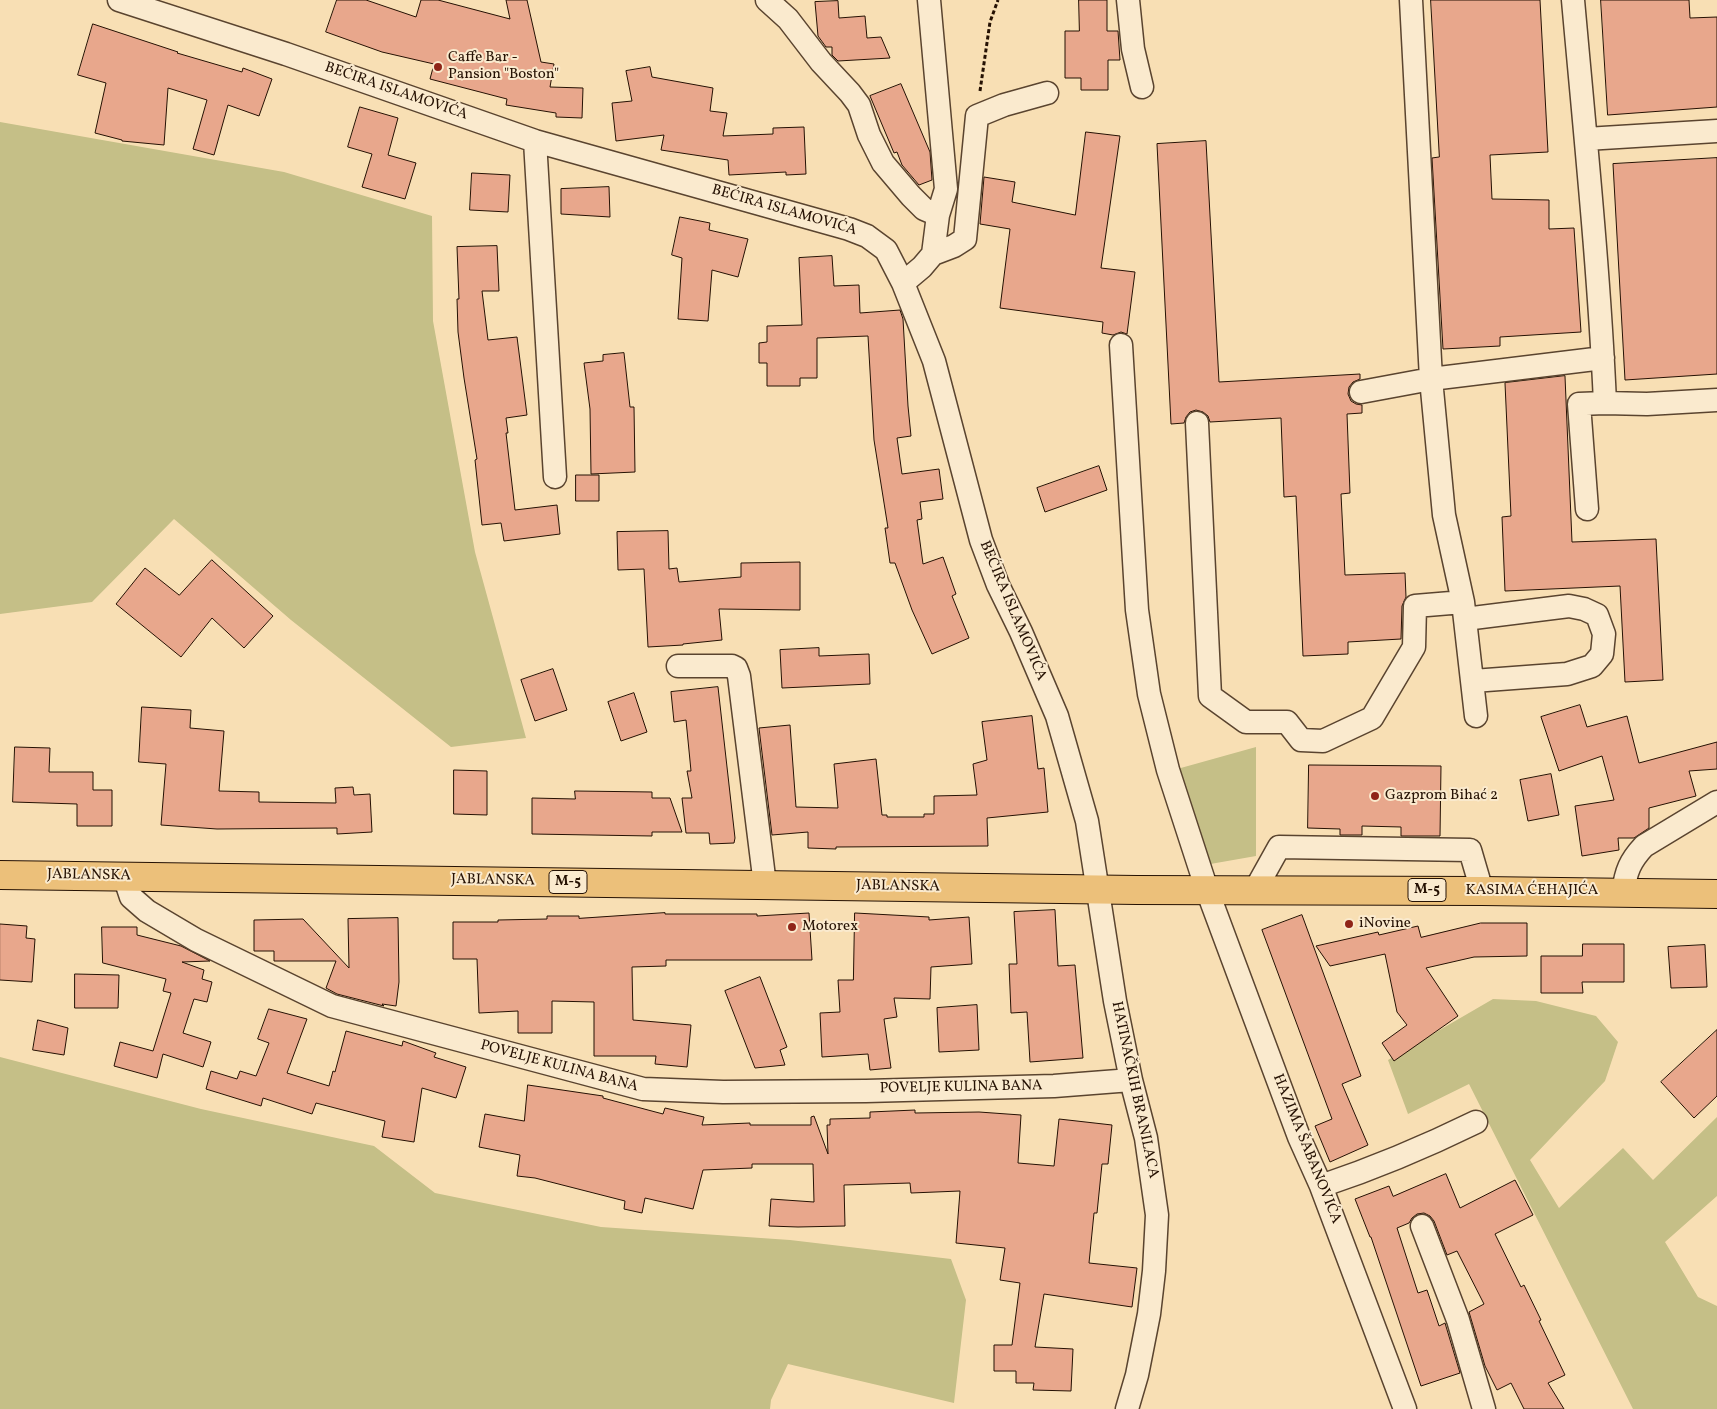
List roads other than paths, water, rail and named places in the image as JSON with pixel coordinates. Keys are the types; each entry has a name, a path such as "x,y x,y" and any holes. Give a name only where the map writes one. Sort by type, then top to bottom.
{"main road":[{"name":"JABLANSKA","path":"0,874 1137,890"},
{"name":"KASIMA ĆEHAJIĆA","path":"1137,890 1717,894"}],"street":[{"name":"BEĆIRA ISLAMOVIĆA","path":"119,0 286,54 535,140 849,229 868,236 886,250 903,283 934,361 981,540 998,585 1021,632 1057,716 1087,821 1098,890"},
{"path":"767,0 788,19 821,62 859,105 869,135 883,163 911,196 924,208 938,214"},
{"path":"903,283 922,268 932,254 938,214 946,188 929,0"},
{"path":"1128,0 1133,49 1142,87"},
{"path":"1411,0 1431,379 1444,515 1464,610 1476,716"},
{"path":"1573,0 1586,139 1605,403"},
{"path":"932,254 954,246 965,239 977,116 1004,105 1047,93"},
{"path":"1586,139 1717,131"},
{"path":"535,140 555,477"},
{"name":"HAZIMA ŠABANOVIĆA","path":"1121,345 1137,610 1149,694 1168,770 1207,890 1405,1409"},
{"path":"1361,392 1431,379 1603,358"},
{"path":"1587,509 1579,404 1647,404 1717,400"},
{"path":"1197,422 1210,696 1246,722 1287,722 1301,740 1323,741 1372,718 1414,647 1415,606 1464,610 1569,606 1584,609 1597,615 1604,634 1602,654 1592,666 1568,674 1473,681"},
{"path":"678,666 732,666 736,668 739,676 765,885"},
{"path":"1623,892 1626,871 1644,846 1717,802"},
{"path":"1255,890 1279,847 1470,850 1482,891"},
{"name":"POVELJE KULINA BANA","path":"124,876 131,897 147,911 196,940 332,1006 643,1089 723,1092 866,1091 1054,1086 1131,1080"},
{"name":"HATINAČKIH BRANILACA","path":"1098,890 1115,1001 1131,1080 1146,1138 1157,1214 1154,1271 1148,1314 1137,1375 1127,1409"},
{"path":"1321,1186 1426,1147 1476,1122"},
{"path":"1422,1226 1458,1320 1484,1409"}],"place":[{"name":"Caffe Bar - Pansion \"Boston\"","path":"438,67"},
{"name":"Gazprom Bihać 2","path":"1375,796"},
{"name":"iNovine","path":"1349,924"},
{"name":"Motorex","path":"792,927"}]}
